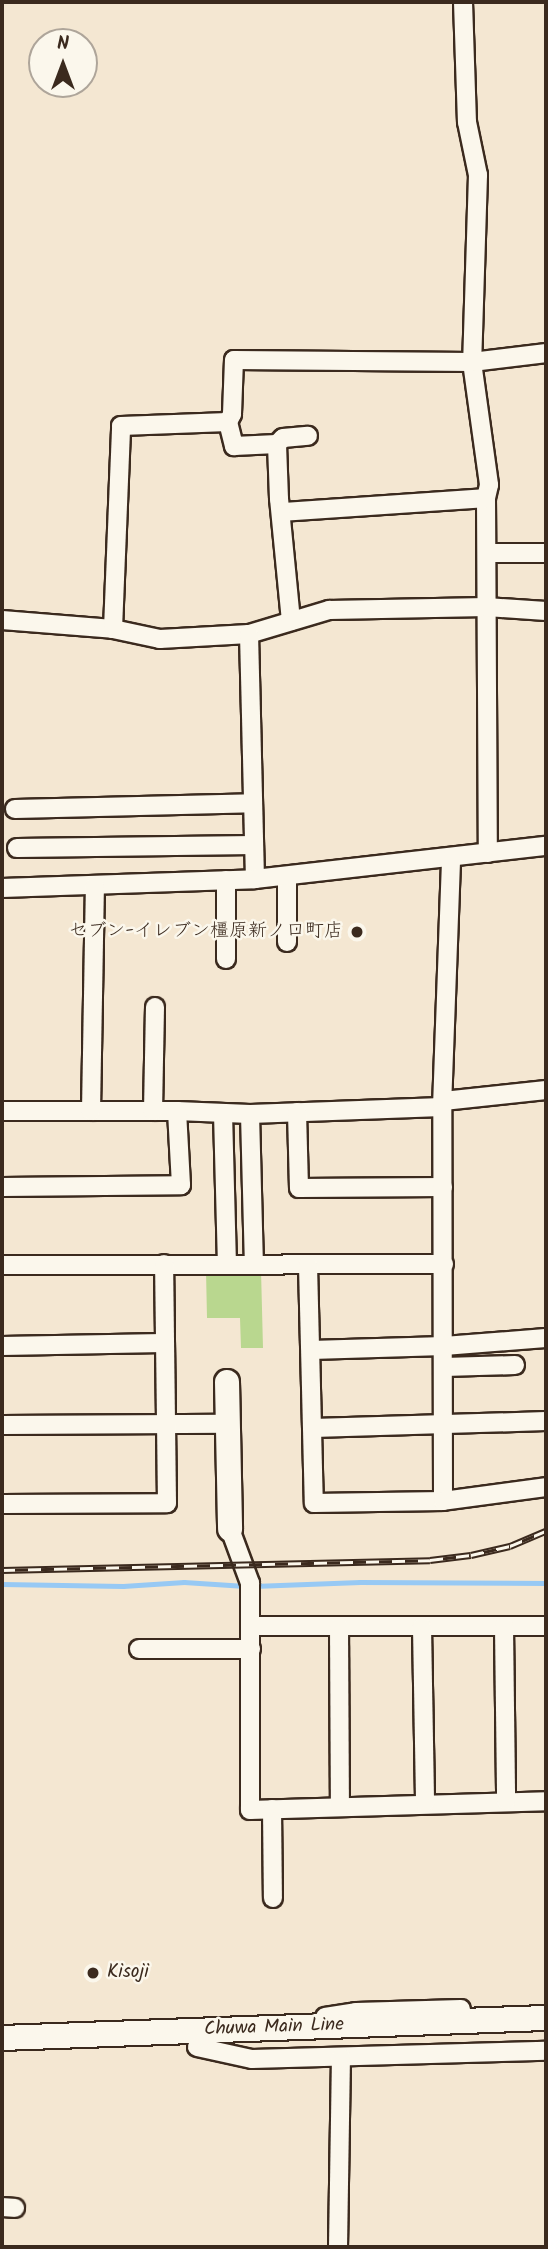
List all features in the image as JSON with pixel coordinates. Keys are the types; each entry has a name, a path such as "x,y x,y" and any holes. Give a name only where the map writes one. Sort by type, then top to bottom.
{"main road":[{"path":"227,1382 230,1529"},
{"name":"Chuwa Main Line","path":"2,2053 197,2048 452,2030 546,2018"},
{"name":"Chuwa Main Line","path":"2,2038 245,2029 452,2030 546,2035"}],"street":[{"path":"463,2 467,122 478,175 472,362 489,485 486,498 488,853"},
{"path":"308,436 284,438 277,444 234,446 228,422 232,414 234,360 472,362 546,353"},
{"path":"113,629 121,426 228,422"},
{"path":"277,444 291,621"},
{"path":"282,512 486,498"},
{"path":"487,553 546,553"},
{"path":"2,620 113,629 160,639 249,634 329,610 487,607 546,611"},
{"path":"249,634 255,879"},
{"path":"15,809 253,803"},
{"path":"17,848 254,845"},
{"path":"2,888 255,879 451,859 546,846"},
{"path":"443,1501 442,1104 451,859"},
{"path":"287,876 287,942"},
{"path":"226,880 226,959"},
{"path":"90,1111 95,885"},
{"path":"153,1111 156,1007"},
{"path":"2,1111 177,1111 250,1114 442,1104 546,1090"},
{"path":"2,1187 181,1185 177,1111"},
{"path":"297,1112 299,1188 443,1187"},
{"path":"223,1113 227,1264"},
{"path":"250,1114 254,1263"},
{"path":"225,1188 250,1187"},
{"path":"2,1504 167,1503 164,1264"},
{"path":"2,1265 443,1264"},
{"path":"307,1265 314,1503 443,1501 546,1487"},
{"path":"311,1350 444,1346 546,1338"},
{"path":"2,1346 163,1343"},
{"path":"444,1367 515,1365"},
{"path":"313,1428 546,1421"},
{"path":"2,1425 166,1422 227,1424"},
{"path":"230,1529 250,1583 250,1810 546,1801"},
{"path":"252,1626 546,1626"},
{"path":"339,1627 340,1807"},
{"path":"422,1627 425,1803"},
{"path":"505,1627 506,1801"},
{"path":"139,1648 251,1649"},
{"path":"272,1809 273,1898"},
{"path":"245,2029 356,2011 546,2006"},
{"path":"197,2048 252,2059 546,2051"},
{"path":"338,2247 341,2057"}],"green space":[{"path":"261,1270 263,1348 241,1348 240,1318 207,1318 206,1271"}],"waterway":[{"path":"2,1584 123,1586 184,1582 245,1586"},
{"path":"253,1586 360,1582 546,1583"}],"railway":[{"path":"2,1570 430,1560 471,1555 510,1546 546,1531"}],"place":[{"name":"セブン-イレブン橿原新ノ口町店","path":"357,932"},
{"name":"Kisoji","path":"93,1973"}]}
